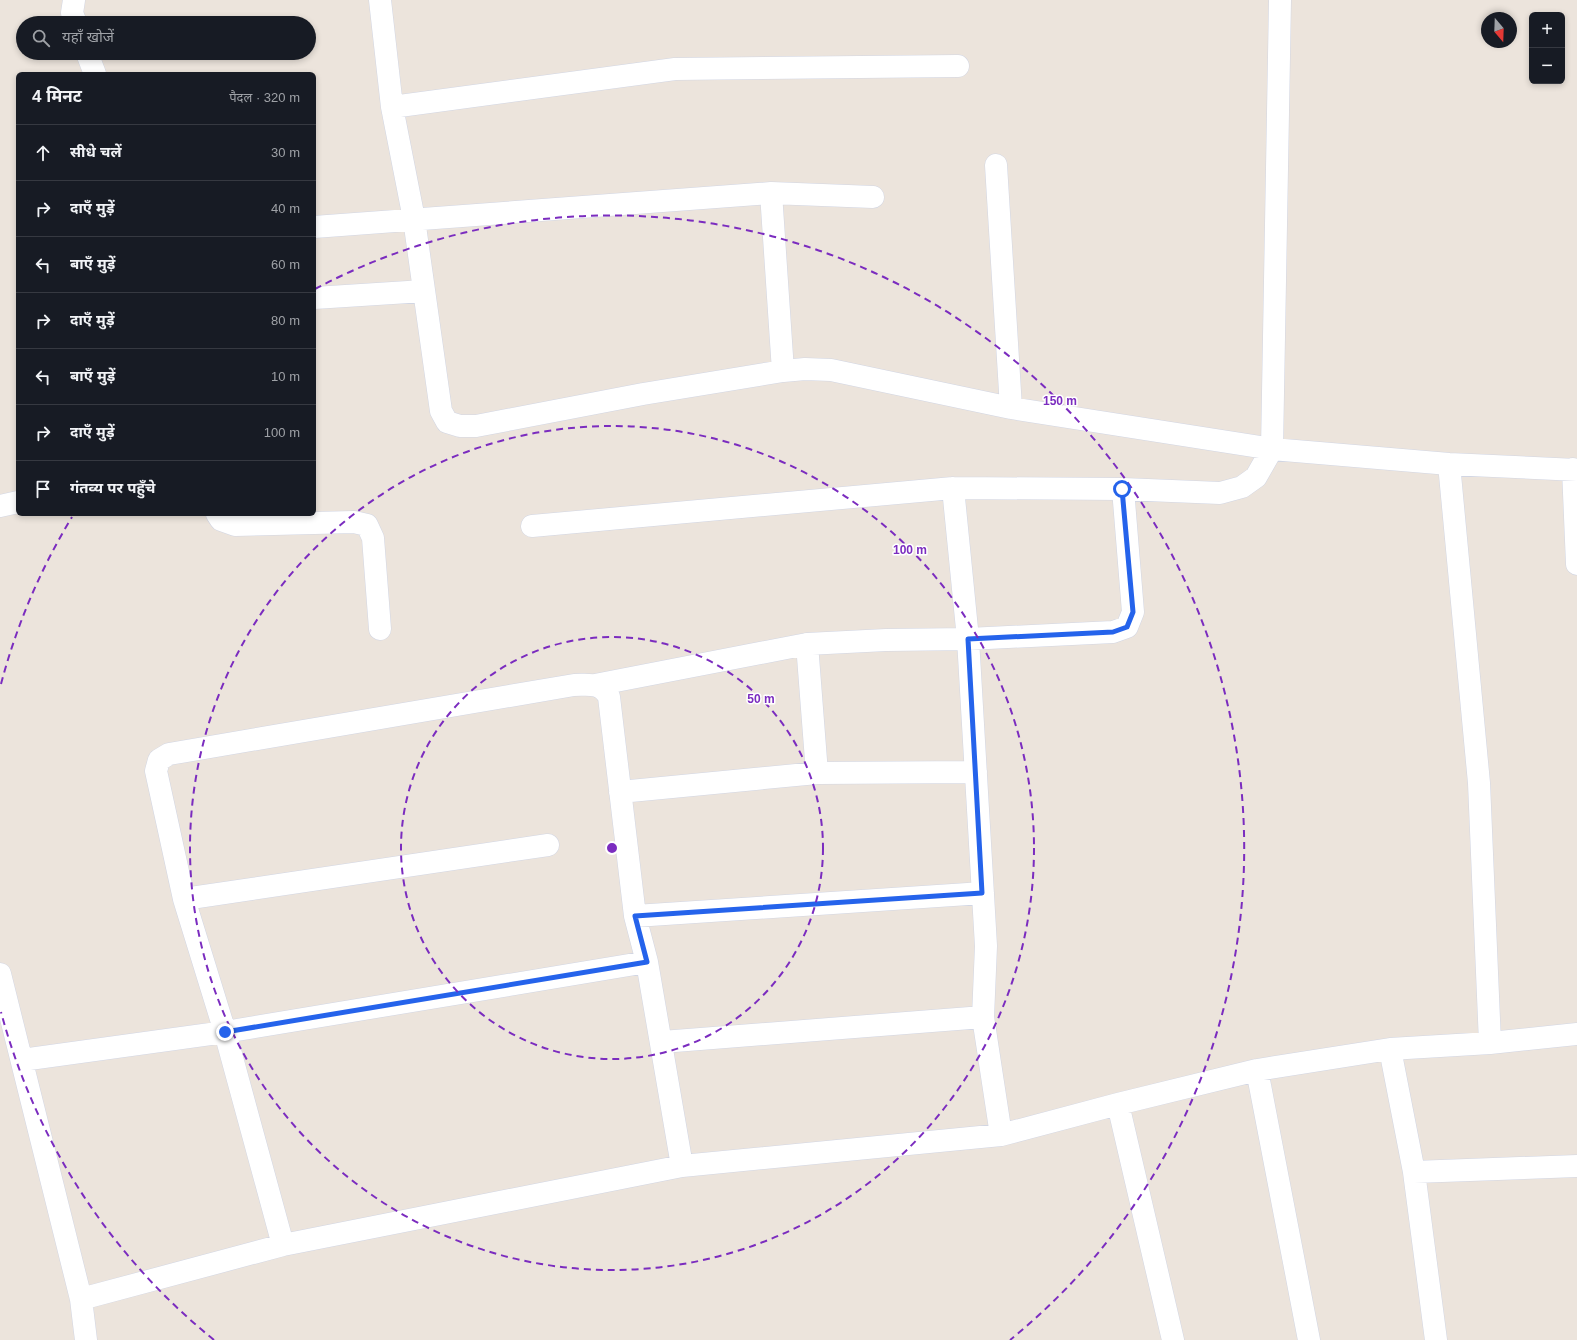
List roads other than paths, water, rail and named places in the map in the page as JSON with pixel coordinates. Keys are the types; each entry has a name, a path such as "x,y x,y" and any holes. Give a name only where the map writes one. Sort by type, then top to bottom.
{"street":[{"path":"73,16 72,13 74,0"},
{"path":"380,0 392,107 414,219 441,411 447,422 460,426 476,426 643,394 783,371 805,369 831,370 1012,408 1272,449 1449,464 1575,469 1577,564"},
{"path":"532,526 953,488 1122,489 1220,493 1242,487 1256,477 1272,449 1280,0"},
{"path":"90,60 94,72"},
{"path":"392,107 675,69 958,66"},
{"path":"996,166 1012,408"},
{"path":"771,193 783,371"},
{"path":"316,227 771,193 873,197"},
{"path":"316,298 424,291"},
{"path":"1449,464 1479,783 1490,1042"},
{"path":"953,488 968,639 986,946 983,1017 1001,1135"},
{"path":"284,1245 225,1032 184,899 156,771 159,760 169,754 574,685 596,685 807,644 886,640 968,639 1113,632 1127,627 1133,612 1122,489"},
{"path":"0,506 16,502"},
{"path":"218,516 221,520 235,525 354,522 367,525 373,538 380,629"},
{"path":"807,644 817,773"},
{"path":"596,685 605,689 609,697 635,916 647,962 662,1042 682,1166"},
{"path":"620,792 817,773 976,772"},
{"path":"184,899 548,845"},
{"path":"635,916 982,893"},
{"path":"22,1060 225,1032 647,962"},
{"path":"0,974 81,1299 86,1340"},
{"path":"662,1042 983,1017"},
{"path":"81,1299 284,1245 682,1166 1001,1135 1118,1104 1257,1070 1390,1049 1577,1034"},
{"path":"1390,1049 1414,1172 1436,1340"},
{"path":"1257,1070 1309,1340"},
{"path":"1118,1104 1173,1340"},
{"path":"1414,1172 1577,1166"}]}
